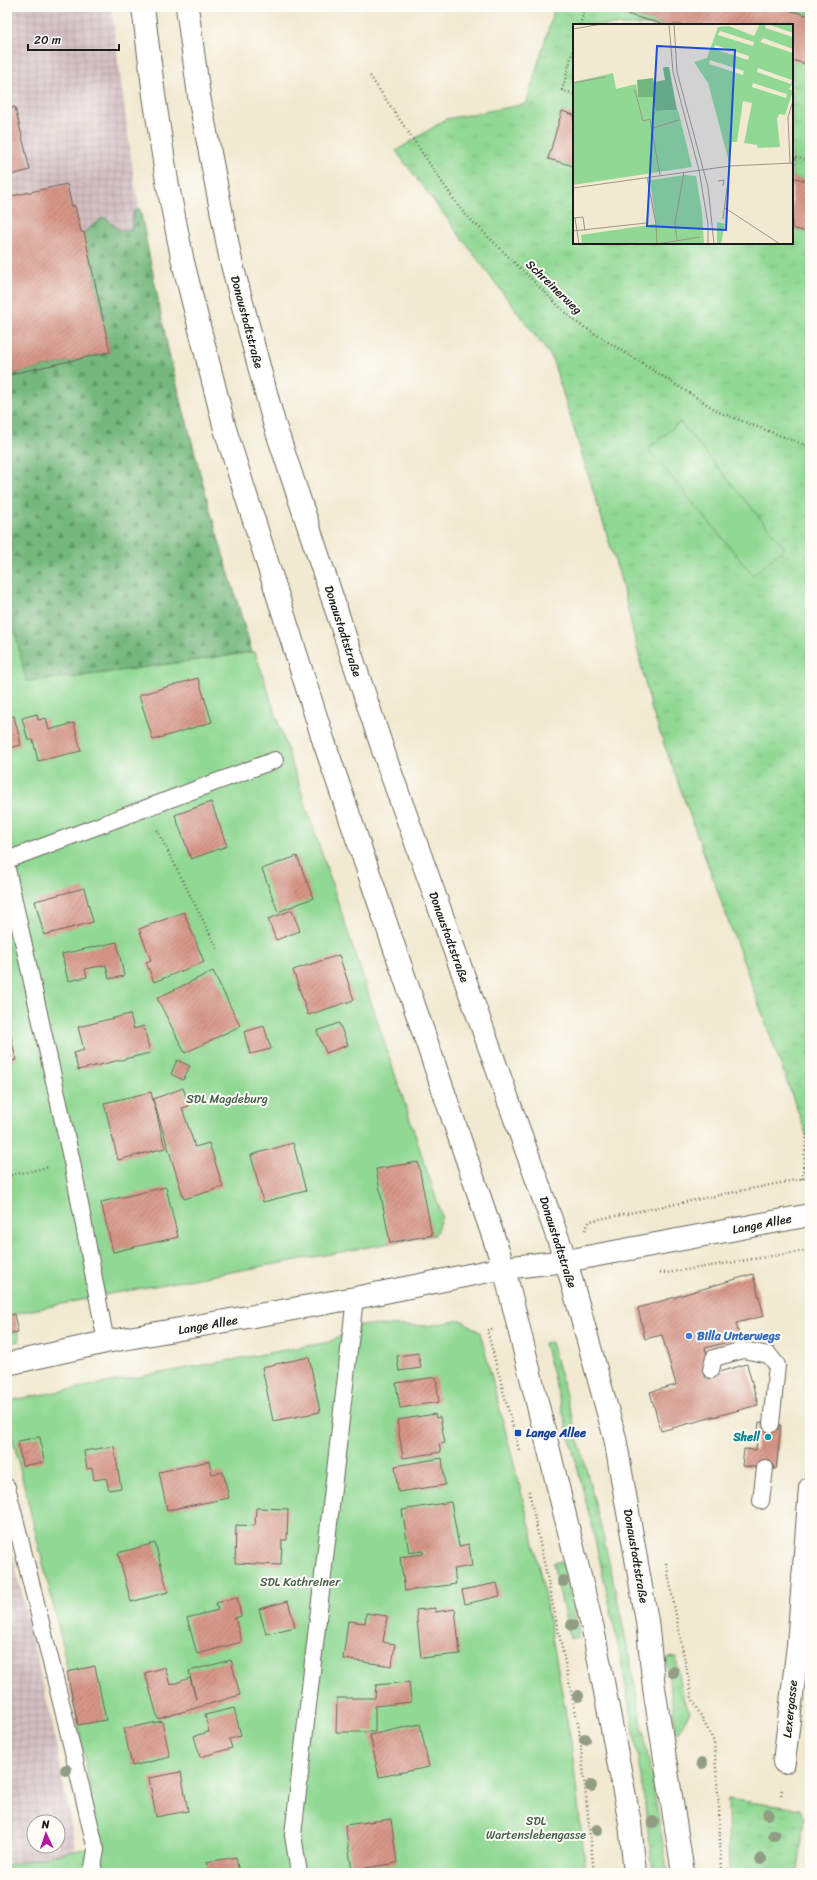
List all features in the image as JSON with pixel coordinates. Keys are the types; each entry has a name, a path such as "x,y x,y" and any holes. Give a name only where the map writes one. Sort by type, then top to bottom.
{"main road":[{"path":"143,7 167,181 183,262 225,429 324,742 504,1268 593,1629 630,1823 634,1873"},
{"name":"Donaustadtstraße","path":"186,7 199,96 231,261 274,424 388,765 566,1261 616,1438 647,1621 654,1688 683,1873"},
{"name":"Lange Allee","path":"7,1364 106,1342 355,1298 504,1268 566,1261 810,1215"},
{"name":"Lexergasse","path":"784,1762 804,1649 810,1488"}],"lane":[{"path":"7,860 275,760"},
{"path":"7,869 72,1162 106,1342"},
{"path":"299,1873 293,1835 355,1298"},
{"path":"711,1370 714,1358 743,1350 769,1355 777,1365 771,1424"},
{"path":"761,1501 765,1468"},
{"path":"7,1487 65,1718 96,1850 92,1873"}],"path":[{"path":"580,24 585,7"},
{"path":"573,51 562,90 573,94"},
{"name":"Schreinerweg","path":"370,76 461,210 573,320 721,413 810,447"},
{"path":"793,156 810,161"},
{"path":"793,168 796,157"},
{"path":"146,808 220,954"},
{"path":"802,1179 810,1104"},
{"path":"7,1176 72,1162"},
{"path":"583,1233 590,1221 810,1177"},
{"path":"498,1327 487,1330 520,1454"},
{"path":"528,1484 579,1729 594,1873"},
{"path":"694,1702 714,1742 719,1806 721,1873"}],"shaded area":[{"path":"7,7 111,7 135,187 169,354 208,503 252,652 7,596"},
{"path":"7,1531 52,1723 76,1851 66,1853 66,1814 26,1814 26,1854 61,1854 7,1865"}],"green space":[{"path":"555,7 600,7 661,24 573,24 573,115 562,112 548,159 573,166 573,244 793,244 793,228 810,233 810,1145 652,711 620,577 552,358 396,151 446,119 526,104"},
{"path":"778,7 810,7 810,16"},
{"path":"793,60 810,65 810,182 793,177"},
{"path":"140,209 169,354 208,503 252,652 77,677 25,681 7,596 7,375 110,352 84,232 104,217 121,231 131,229 134,211"},
{"path":"680,422 785,548 753,575 648,449"},
{"name":"SDL Magdeburg","path":"7,596 26,681 77,677 255,652 442,1216 435,1235 110,1294 14,1314 20,1341 7,1343"},
{"name":"SDL Kathreiner","path":"461,1320 480,1332 532,1534 544,1592 571,1742 586,1873 7,1873 7,1865 66,1854 66,1853 98,1846 88,1776 60,1633 7,1416 7,1401 329,1342 361,1325 426,1326"},
{"path":"551,1342 600,1523 620,1610 668,1873 653,1873 635,1738 623,1672 595,1540 544,1343"},
{"path":"561,1561 566,1575 579,1632 578,1637 570,1639 553,1563"},
{"path":"676,1657 684,1701 690,1712 678,1733 676,1732 666,1658"},
{"path":"728,1799 800,1809 804,1818 798,1873 729,1873"}],"building":[{"path":"601,7 778,7 810,16 810,65 793,60 793,24 661,24"},
{"path":"15,107 30,170 7,176 7,109"},
{"path":"562,111 573,115 573,166 548,159"},
{"path":"793,177 810,182 810,233 793,228"},
{"path":"67,184 72,206 75,206 81,232 84,232 110,352 7,375 7,197"},
{"path":"198,678 212,722 153,740 139,695"},
{"path":"37,714 38,720 46,718 49,730 74,723 81,751 38,761 33,740 28,740 22,718"},
{"path":"14,716 21,745 7,749 7,717"},
{"path":"211,802 227,846 191,859 175,815"},
{"path":"297,856 313,898 278,912 262,869"},
{"path":"84,888 93,922 44,935 35,901"},
{"path":"292,910 300,931 276,940 268,919"},
{"path":"184,912 204,962 154,982 146,962 151,960 139,929"},
{"path":"117,942 124,976 109,979 106,965 85,969 87,977 68,981 62,954"},
{"path":"339,955 354,1000 308,1015 293,970"},
{"path":"213,971 240,1026 185,1053 157,998"},
{"path":"130,1014 134,1029 144,1026 150,1053 78,1070 74,1053 84,1050 78,1027"},
{"path":"339,1023 348,1045 326,1053 317,1031"},
{"path":"264,1026 271,1049 250,1054 244,1032"},
{"path":"7,1031 10,1031 16,1060 8,1062 9,1069 7,1069"},
{"path":"177,1060 190,1066 183,1080 171,1074"},
{"path":"183,1088 189,1106 182,1108 195,1147 209,1143 223,1187 184,1199 153,1099"},
{"path":"151,1092 165,1148 118,1160 104,1103"},
{"path":"293,1143 306,1191 263,1202 251,1155"},
{"path":"418,1162 432,1235 390,1243 376,1169"},
{"path":"166,1187 178,1237 113,1252 101,1202"},
{"path":"753,1274 764,1316 736,1323 740,1339 705,1348 712,1374 747,1364 758,1405 661,1431 650,1392 676,1385 662,1335 645,1339 638,1308"},
{"path":"14,1314 18,1332 7,1334 7,1316"},
{"path":"418,1353 421,1368 399,1371 397,1356"},
{"path":"309,1357 320,1412 273,1421 262,1367"},
{"path":"436,1377 439,1402 400,1408 396,1383"},
{"path":"435,1414 436,1418 440,1417 445,1443 439,1444 441,1452 403,1458 397,1420"},
{"name":"Shell","path":"759,1422 781,1425 776,1469 742,1466 744,1449 756,1450"},
{"path":"40,1437 44,1462 22,1466 18,1441"},
{"path":"114,1446 121,1488 109,1490 106,1478 94,1480 92,1468 87,1469 84,1451"},
{"path":"442,1458 445,1485 398,1492 395,1466"},
{"path":"209,1461 212,1474 223,1472 229,1498 167,1510 159,1472"},
{"path":"451,1502 459,1546 469,1544 472,1566 454,1569 456,1584 405,1591 400,1557 423,1554 423,1551 409,1553 402,1510"},
{"path":"256,1508 288,1509 287,1540 282,1540 281,1565 235,1563 236,1525 255,1526"},
{"path":"155,1543 168,1592 131,1602 118,1553"},
{"path":"497,1583 500,1596 465,1604 462,1590"},
{"path":"237,1597 241,1616 235,1618 242,1642 197,1654 187,1618 218,1610 216,1603"},
{"path":"288,1601 295,1627 266,1634 259,1609"},
{"path":"435,1608 435,1612 455,1609 460,1654 421,1658 416,1610"},
{"path":"366,1613 387,1616 383,1642 395,1644 392,1666 343,1659 348,1621 365,1623"},
{"path":"231,1660 240,1695 158,1719 145,1673 165,1667 170,1685 190,1678 196,1699 189,1671"},
{"path":"95,1666 106,1720 78,1725 67,1672"},
{"path":"409,1682 411,1702 375,1706 375,1732 336,1732 337,1698 375,1698 376,1685"},
{"path":"234,1708 241,1736 229,1739 232,1748 200,1757 194,1736 209,1732 205,1715"},
{"path":"162,1721 170,1757 132,1766 124,1729"},
{"path":"420,1724 429,1767 379,1777 370,1735"},
{"path":"181,1772 188,1811 156,1817 149,1778"},
{"path":"391,1819 397,1863 352,1870 345,1825"},
{"path":"236,1857 239,1873 209,1873 207,1862"}],"place":[{"name":"Billa Unterwegs","path":"689,1336"},
{"name":"Lange Allee","path":"518,1433"},
{"name":"Shell","path":"768,1437"}],"park label":[{"name":"SDL Wartenslebengasse","path":"536,1828"}]}
